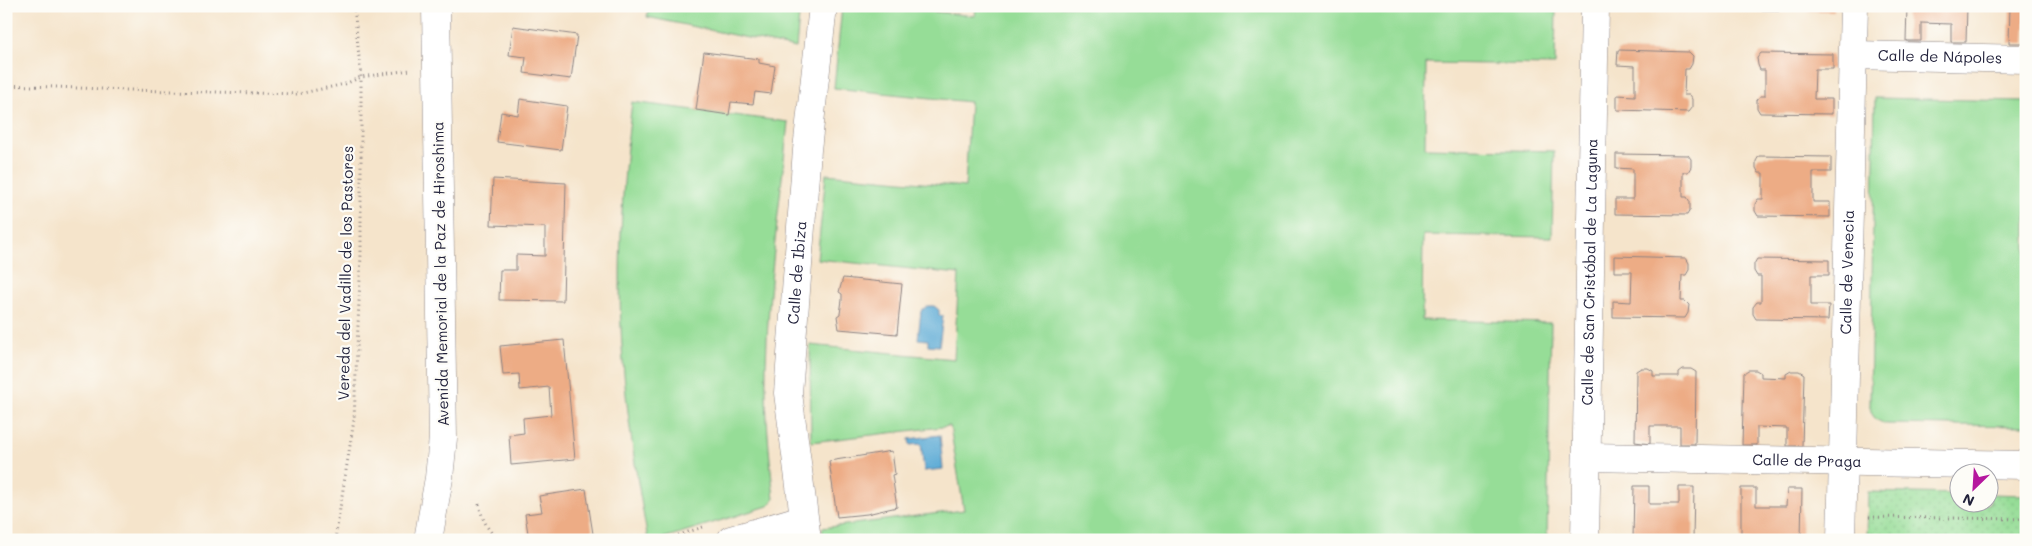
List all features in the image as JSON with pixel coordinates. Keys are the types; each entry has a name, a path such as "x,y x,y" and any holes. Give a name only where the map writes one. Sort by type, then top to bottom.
{"street":[{"name":"Avenida Memorial de la Paz de Hiroshima","path":"428,540 439,478 443,438 436,6"},
{"name":"Calle de Ibiza","path":"805,529 788,393 806,150 823,6"},
{"name":"Calle de San Cristóbal de La Laguna","path":"1585,540 1595,6"},
{"name":"Calle de Venecia","path":"1841,540 1854,6"},
{"name":"Calle de Nápoles","path":"1854,55 2026,59"},
{"name":"Calle de Praga","path":"1587,457 2026,465"},
{"path":"731,540 805,529"}],"path":[{"name":"Vereda del Vadillo de los Pastores","path":"335,540 354,420 361,254 361,77 354,6"},
{"path":"6,85 298,94 345,84 361,77 437,68"},
{"path":"479,504 481,517 498,540"},
{"path":"1863,517 2026,519"}],"green space":[{"path":"649,6 800,6 796,48 647,17"},
{"path":"842,6 880,6 975,16 976,6 1556,6 1555,65 1426,63 1425,148 1554,151 1552,237 1423,235 1422,320 1551,323 1547,540 824,540 822,528 964,510 950,426 811,442 810,345 954,359 959,274 817,259 826,174 965,187 970,102 834,88"},
{"path":"1875,98 2026,101 2026,426 1886,424 1873,416 1870,406"},
{"path":"632,102 788,122 767,335 766,398 774,498 768,506 657,540 648,540 634,457 624,374 620,306 625,170"},
{"path":"1868,492 1950,494 1950,514 2000,514 2000,494 2026,495 2026,540 1867,540"}],"water":[{"path":"927,306 934,306 939,310 939,315 943,316 939,346 928,345 928,340 918,339 921,311"},
{"path":"940,435 943,469 924,471 921,444 910,445 909,439"}],"building":[{"path":"1641,6 1690,6 1691,9 1641,8"},
{"path":"1760,6 1834,6 1834,11 1762,10"},
{"path":"1907,6 1967,6 1966,42 1951,42 1951,24 1921,23 1921,41 1906,41"},
{"path":"2010,6 2026,6 2024,43 2009,43"},
{"path":"513,26 577,35 571,79 524,73 526,57 509,55"},
{"path":"1618,50 1689,52 1693,56 1689,69 1685,69 1684,95 1689,95 1692,99 1692,107 1688,112 1617,110 1617,95 1635,96 1635,66 1617,65"},
{"path":"704,52 759,59 759,63 775,66 771,94 755,92 753,104 731,102 729,115 696,110"},
{"path":"1761,53 1833,54 1833,69 1815,69 1814,99 1832,99 1832,114 1760,113 1757,108 1757,100 1760,96 1765,96 1765,70 1760,70 1757,58"},
{"path":"520,99 567,106 561,150 497,142 501,112 518,115"},
{"path":"1616,154 1688,155 1691,159 1691,167 1688,172 1683,172 1683,197 1687,197 1690,202 1690,210 1687,215 1615,214 1615,199 1633,199 1633,169 1616,168"},
{"path":"1759,156 1831,157 1831,172 1813,172 1813,202 1830,202 1830,217 1758,216 1755,211 1755,204 1758,199 1763,199 1763,173 1759,173 1756,168 1756,161"},
{"path":"493,179 566,183 563,301 499,300 500,270 516,270 516,255 545,256 545,227 491,225"},
{"path":"1614,256 1686,258 1689,263 1689,270 1686,275 1682,275 1681,301 1685,301 1689,305 1685,318 1613,317 1613,301 1631,302 1632,272 1614,272"},
{"path":"1757,259 1829,260 1829,275 1811,275 1811,305 1829,305 1828,320 1756,319 1753,314 1753,307 1757,302 1761,302 1761,276 1757,276 1754,271 1754,264"},
{"path":"843,278 902,284 897,334 839,329 837,316 840,314 842,294 839,292"},
{"path":"564,340 575,459 511,465 509,435 524,433 523,418 551,415 549,387 520,390 519,374 503,375 500,346"},
{"path":"1641,368 1648,368 1653,371 1653,376 1679,376 1679,372 1683,369 1691,369 1696,372 1695,444 1680,444 1680,426 1650,426 1650,444 1635,442 1636,371"},
{"path":"1748,370 1756,370 1761,373 1761,377 1786,378 1786,374 1791,371 1799,371 1804,374 1802,446 1787,446 1787,428 1757,427 1757,445 1742,445 1744,373"},
{"path":"892,451 895,474 892,475 897,507 867,514 837,517 829,461"},
{"path":"1634,486 1649,486 1649,504 1679,504 1679,487 1694,487 1693,540 1633,540"},
{"path":"1741,488 1756,488 1756,506 1786,506 1787,489 1802,489 1801,540 1741,540"},
{"path":"586,489 593,534 553,540 529,540 525,514 542,512 539,496"}]}
